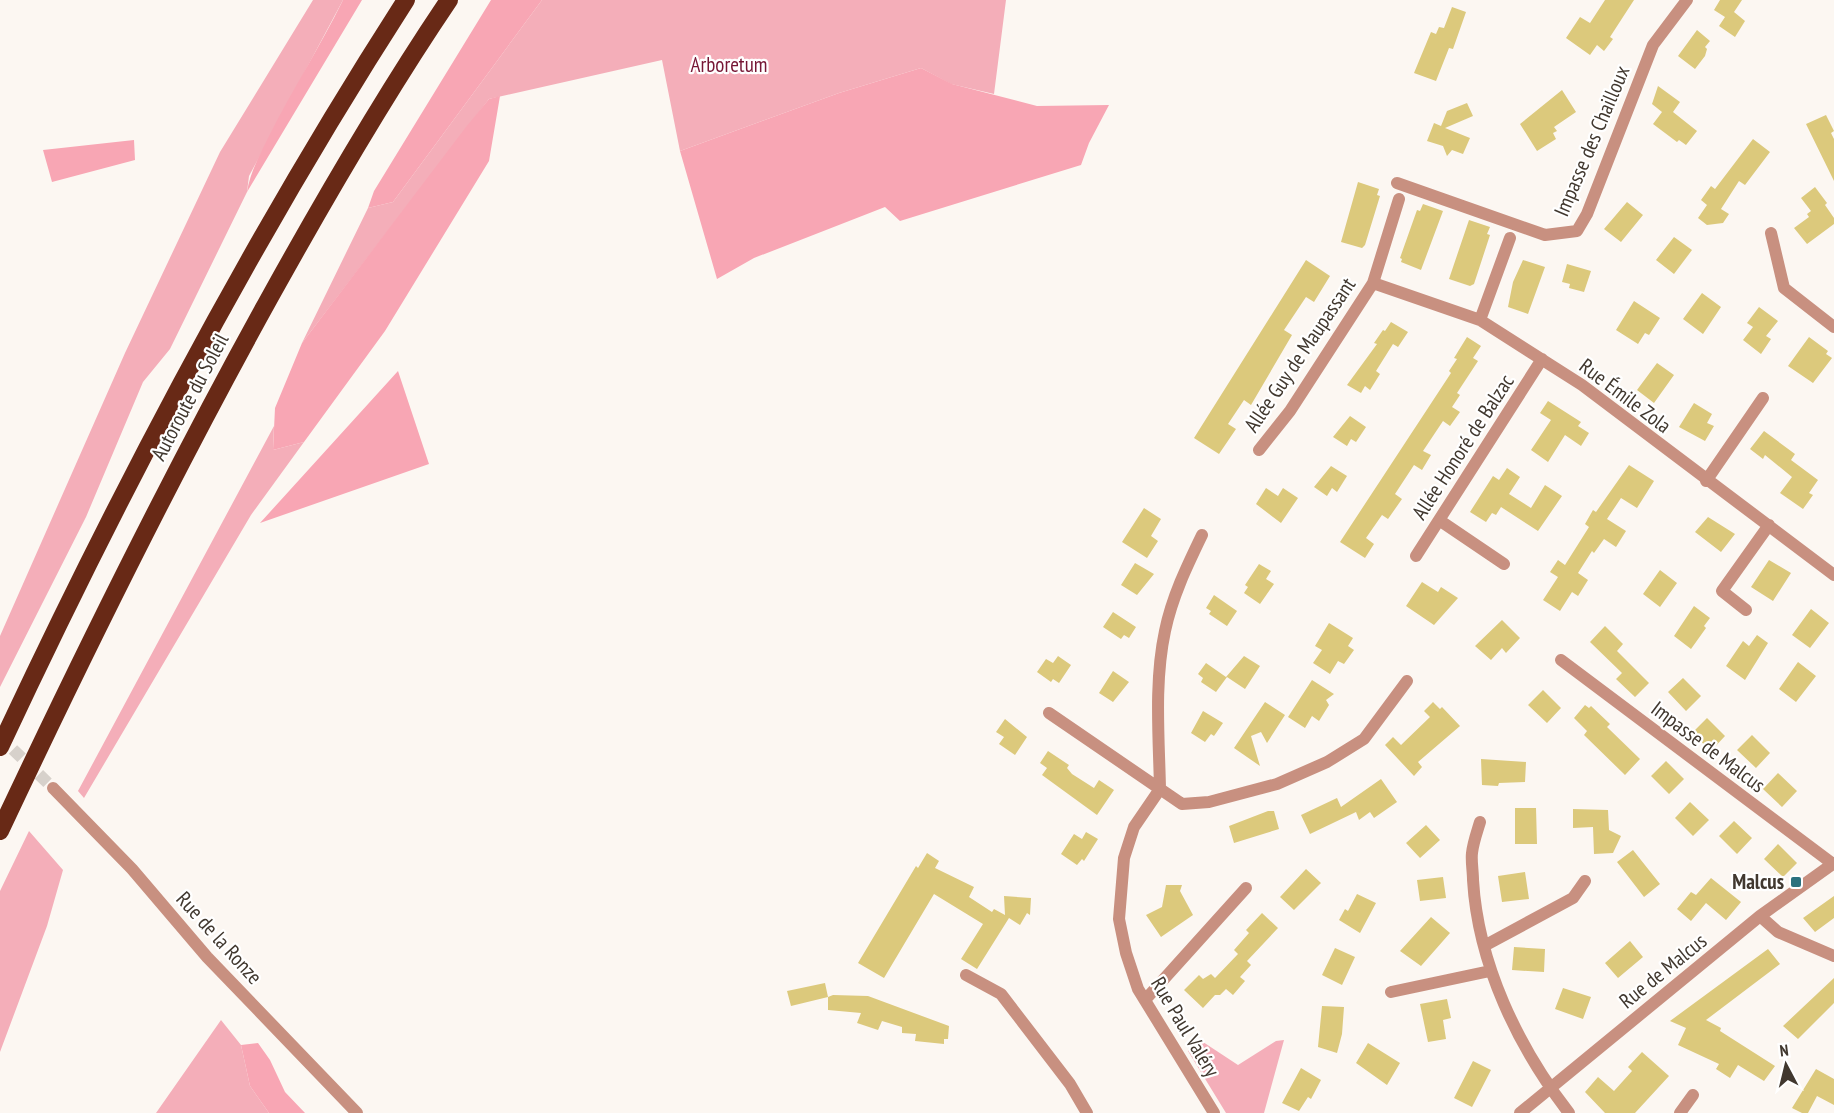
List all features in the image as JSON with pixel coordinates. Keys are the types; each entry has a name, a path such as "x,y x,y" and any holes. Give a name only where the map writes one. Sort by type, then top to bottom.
{"highway":[{"name":"Autoroute du Soleil","path":"0,747 93,554 180,384 292,182 406,0"},
{"name":"Autoroute du Soleil","path":"0,831 119,583 205,415 327,195 449,0"}],"street":[{"name":"Impasse des Chailloux","path":"1397,183 1545,235 1577,231 1587,214 1653,45 1687,0"},
{"name":"Allée Guy de Maupassant","path":"1259,450 1290,411 1373,283 1400,200"},
{"path":"1772,233 1784,288 1834,327"},
{"path":"1480,320 1510,238"},
{"name":"Rue Émile Zola","path":"1373,283 1480,320 1542,359 1581,385 1834,575"},
{"name":"Allée Honoré de Balzac","path":"1416,556 1542,359"},
{"path":"1706,481 1763,398"},
{"path":"1439,520 1504,564"},
{"path":"1746,610 1722,591 1769,525"},
{"path":"1160,789 1159,704 1165,632 1179,584 1202,536"},
{"name":"Impasse de Malcus","path":"1561,660 1834,864"},
{"path":"1049,713 1182,804 1209,802 1277,784 1327,762 1364,739 1407,681"},
{"name":"Rue de la Ronze","path":"53,788 132,869 207,957 357,1113"},
{"name":"Rue Paul Valéry","path":"1160,789 1134,827 1124,858 1119,919 1126,953 1138,989 1214,1113"},
{"path":"1480,822 1472,853 1475,910 1490,971 1518,1032 1549,1087 1569,1113"},
{"name":"Rue de Malcus","path":"1520,1113 1760,916 1834,864"},
{"path":"1484,946 1573,898 1586,881"},
{"path":"1145,1000 1246,888"},
{"path":"1760,916 1778,932 1834,956"},
{"path":"1391,992 1490,971"},
{"path":"966,975 1000,994 1070,1084 1087,1113"},
{"path":"1680,1113 1693,1095"}],"green space":[{"path":"313,0 343,0 249,176 247,192 170,349 143,382 86,517 0,687 0,636 125,353 220,152"},
{"name":"Arboretum","path":"542,0 1006,0 994,94 951,84 921,68 839,93 680,151 662,60 489,99 302,343 368,208 393,202"},
{"path":"274,426 273,450 304,442 251,515 84,798 78,791"},
{"path":"29,831 63,870 47,926 0,1052 0,891"},
{"path":"221,1020 241,1045 250,1086 269,1113 156,1113"},
{"path":"1200,1040 1238,1065 1276,1041 1284,1040 1264,1113 1226,1113 1188,1051"}],"shaded area":[{"path":"343,0 362,0 247,192 253,171 269,136"},
{"path":"491,0 542,0 393,202 368,208 374,191"},
{"path":"921,68 952,84 1037,106 1109,105 1089,143 1081,165 900,221 885,207 754,258 717,279 680,151 839,93"},
{"path":"500,96 489,161 385,331 304,442 273,450 275,408 302,343 466,127 489,99"},
{"path":"134,140 135,160 52,182 43,150"},
{"path":"398,371 429,464 260,523"},
{"path":"258,1043 270,1060 285,1092 305,1113 269,1113 250,1086 241,1045"}],"building":[{"path":"1605,0 1634,0 1610,37 1613,39 1604,51 1597,45 1590,55 1566,38 1580,17 1590,23"},
{"path":"1720,0 1742,0 1734,12 1745,21 1735,37 1719,26 1725,17 1714,10"},
{"path":"1452,7 1466,12 1453,49 1449,48 1436,81 1414,73 1431,32 1436,34 1439,27 1444,28"},
{"path":"1697,30 1710,41 1705,47 1707,49 1705,56 1695,69 1678,56"},
{"path":"1658,86 1680,102 1673,112 1697,131 1686,145 1679,140 1677,142 1653,124 1662,112 1652,104"},
{"path":"1562,90 1576,112 1554,127 1557,131 1553,133 1556,139 1537,151 1520,124"},
{"path":"1467,103 1473,116 1445,128 1470,138 1463,154 1452,150 1447,156 1443,146 1427,141 1434,123 1441,126 1447,111"},
{"path":"1826,115 1834,131 1831,133 1834,139 1834,181 1806,124"},
{"path":"1753,139 1770,152 1745,185 1739,181 1721,209 1729,214 1723,223 1707,225 1698,218 1707,205 1701,200 1711,186 1715,189"},
{"path":"1358,182 1379,189 1377,195 1380,196 1365,245 1362,248 1341,242"},
{"path":"1815,187 1827,203 1825,205 1834,218 1834,224 1807,244 1794,228 1809,217 1807,214 1811,211 1801,198"},
{"path":"1627,202 1643,215 1621,242 1604,229"},
{"path":"1423,204 1443,211 1421,270 1401,262 1400,258 1417,210 1420,211"},
{"path":"1469,220 1490,227 1487,234 1490,235 1474,284 1470,286 1449,279"},
{"path":"1674,237 1692,250 1674,274 1656,260"},
{"path":"1306,260 1330,276 1314,302 1306,297 1284,330 1292,335 1251,405 1244,400 1228,424 1236,429 1219,454 1194,438"},
{"path":"1523,260 1545,267 1528,314 1508,307 1513,282"},
{"path":"1567,264 1591,271 1584,292 1569,288 1570,284 1562,282"},
{"path":"1702,293 1721,307 1703,334 1683,319"},
{"path":"1634,301 1660,318 1649,335 1645,333 1638,344 1616,330"},
{"path":"1759,307 1778,321 1766,336 1771,339 1761,354 1743,340 1753,327 1747,323"},
{"path":"1391,322 1408,332 1398,347 1393,344 1376,371 1380,374 1370,390 1365,386 1361,393 1347,385 1377,344 1374,343 1383,330 1385,331"},
{"path":"1467,337 1481,346 1473,358 1478,361 1457,393 1460,395 1452,407 1460,412 1450,426 1443,421 1423,451 1431,455 1422,470 1414,465 1395,494 1402,499 1388,519 1382,515 1366,538 1374,544 1365,558 1340,542 1451,373 1449,371 1457,359 1454,358"},
{"path":"1809,337 1828,351 1826,354 1832,358 1813,383 1788,366"},
{"path":"1657,363 1674,375 1654,403 1637,390"},
{"path":"1548,401 1581,422 1578,426 1589,433 1581,446 1565,435 1548,462 1531,450 1551,420 1540,413"},
{"path":"1694,403 1712,414 1707,423 1714,426 1705,441 1679,427"},
{"path":"1350,416 1366,427 1356,442 1351,439 1347,446 1333,437"},
{"path":"1764,431 1795,454 1791,460 1818,480 1809,493 1813,495 1803,509 1780,493 1792,477 1765,455 1763,459 1750,449"},
{"path":"1629,465 1654,481 1637,508 1621,498 1607,519 1626,531 1616,547 1604,539 1594,553 1592,551 1578,573 1588,580 1578,596 1572,592 1560,611 1543,600 1558,577 1550,572 1558,560 1565,565 1589,527 1585,524 1593,510 1596,512"},
{"path":"1331,466 1347,476 1337,492 1332,488 1327,496 1314,487"},
{"path":"1507,468 1520,477 1509,494 1531,508 1545,485 1562,496 1538,531 1501,507 1496,515 1492,513 1486,522 1470,512 1493,476 1499,480"},
{"path":"1266,488 1278,496 1283,488 1298,498 1281,523 1256,504"},
{"path":"1144,508 1161,519 1151,536 1158,541 1147,558 1122,542"},
{"path":"1708,517 1735,534 1721,552 1695,532"},
{"path":"1769,560 1791,573 1773,601 1751,587"},
{"path":"1135,563 1154,574 1137,595 1121,585"},
{"path":"1259,564 1271,571 1266,579 1274,584 1260,604 1244,593 1248,587 1245,585"},
{"path":"1660,570 1677,583 1660,607 1643,594"},
{"path":"1422,582 1438,592 1441,587 1458,598 1434,625 1406,606"},
{"path":"1214,595 1237,611 1227,626 1209,614 1211,611 1206,608"},
{"path":"1694,606 1710,618 1704,626 1706,628 1691,649 1674,636"},
{"path":"1811,609 1829,623 1810,648 1792,635"},
{"path":"1113,612 1136,627 1129,638 1124,635 1121,639 1103,627"},
{"path":"1502,620 1520,638 1506,653 1502,648 1491,660 1475,646"},
{"path":"1329,623 1353,638 1348,646 1354,650 1344,664 1338,661 1330,674 1313,663 1322,650 1315,646"},
{"path":"1605,626 1623,644 1617,651 1649,683 1635,697 1616,679 1622,673 1590,642"},
{"path":"1757,635 1768,643 1745,680 1726,666 1743,641 1749,646"},
{"path":"1058,656 1071,665 1059,683 1053,679 1051,682 1037,672 1046,659 1053,663"},
{"path":"1244,656 1260,666 1245,689 1227,677 1216,692 1201,682 1203,678 1198,674 1206,663 1226,677"},
{"path":"1798,662 1816,676 1796,702 1779,689"},
{"path":"1113,671 1129,682 1113,702 1099,693"},
{"path":"1683,678 1701,696 1686,711 1668,692"},
{"path":"1312,680 1334,694 1326,700 1329,705 1319,721 1312,716 1305,728 1288,717"},
{"path":"1543,690 1561,708 1547,723 1528,705"},
{"path":"1265,702 1285,715 1267,743 1261,732 1251,736 1260,766 1234,748"},
{"path":"1433,702 1440,709 1442,707 1460,726 1418,762 1422,767 1414,776 1385,745 1393,737 1401,745 1430,717 1424,711"},
{"path":"1585,705 1589,708 1591,706 1610,724 1607,727 1640,759 1625,775 1584,735 1587,731 1574,718"},
{"path":"1203,711 1223,723 1214,736 1211,734 1205,742 1191,733"},
{"path":"1707,718 1725,736 1711,751 1692,733"},
{"path":"1005,719 1027,737 1015,755 999,744 1004,737 996,732"},
{"path":"1752,735 1770,753 1756,768 1737,750"},
{"path":"1048,751 1069,765 1067,768 1072,774 1094,788 1099,780 1114,790 1097,815 1042,775 1047,768 1040,763"},
{"path":"1481,759 1526,762 1525,782 1499,783 1498,786 1482,785"},
{"path":"1666,761 1684,779 1669,794 1651,776"},
{"path":"1778,773 1797,791 1782,807 1763,789"},
{"path":"1381,779 1397,802 1374,818 1370,812 1359,820 1356,812 1310,834 1301,815 1337,798 1341,807"},
{"path":"1690,802 1709,820 1693,836 1675,818"},
{"path":"1515,808 1536,808 1537,844 1515,844"},
{"path":"1573,809 1608,810 1609,830 1621,836 1613,853 1594,854 1593,827 1573,828"},
{"path":"1268,811 1274,811 1279,829 1234,843 1229,826"},
{"path":"1734,821 1752,838 1737,854 1719,836"},
{"path":"1426,825 1440,840 1420,858 1406,843"},
{"path":"1086,832 1098,839 1084,861 1082,859 1077,865 1061,854 1074,834 1082,839"},
{"path":"1778,844 1797,863 1783,877 1764,859"},
{"path":"1633,850 1660,884 1644,897 1617,862"},
{"path":"927,853 939,861 935,868 974,887 969,897 992,912 994,909 1005,915 1004,896 1031,898 1030,915 1027,913 1020,925 1009,918 977,969 961,959 983,924 934,894 884,978 858,963 916,866 918,868"},
{"path":"1306,869 1321,883 1294,910 1280,897"},
{"path":"1525,872 1529,899 1502,902 1498,876"},
{"path":"1443,877 1446,898 1420,901 1417,880"},
{"path":"1711,878 1741,902 1726,920 1706,903 1691,921 1677,909 1691,892 1696,895"},
{"path":"1166,885 1182,885 1180,891 1193,915 1161,937 1146,915 1162,907"},
{"path":"1357,894 1376,903 1360,933 1339,920 1345,909 1348,911"},
{"path":"1834,896 1834,918 1815,932 1803,918"},
{"path":"1262,913 1278,928 1247,961 1251,965 1240,977 1245,981 1233,995 1226,989 1220,995 1215,995 1203,1008 1184,990 1199,975 1203,979 1211,974 1215,978 1238,954 1234,950 1249,933 1246,930"},
{"path":"1431,917 1450,933 1421,966 1400,951"},
{"path":"1630,941 1643,957 1618,978 1605,963"},
{"path":"1514,947 1545,949 1544,972 1512,970"},
{"path":"1335,948 1355,957 1342,985 1322,975"},
{"path":"1768,949 1780,964 1706,1020 1775,1066 1764,1081 1738,1065 1730,1078 1716,1069 1719,1064 1678,1045 1686,1028 1670,1021"},
{"path":"1834,978 1834,1003 1798,1039 1783,1026"},
{"path":"825,983 828,997 791,1006 787,991"},
{"path":"1563,988 1591,997 1583,1019 1555,1009"},
{"path":"833,995 868,996 949,1026 948,1039 944,1039 944,1044 915,1041 916,1034 902,1033 902,1027 882,1021 878,1030 857,1023 861,1013 828,1010 828,997"},
{"path":"1447,999 1451,1018 1443,1020 1446,1039 1428,1042 1420,1004"},
{"path":"1322,1006 1344,1007 1342,1034 1337,1053 1318,1047"},
{"path":"1368,1043 1400,1063 1387,1085 1356,1063"},
{"path":"1642,1052 1669,1076 1635,1113 1605,1113 1585,1092 1598,1077 1614,1091 1632,1071 1628,1067"},
{"path":"1473,1061 1491,1070 1472,1107 1454,1098"},
{"path":"1301,1068 1321,1080 1311,1099 1308,1097 1299,1111 1282,1103"},
{"path":"1816,1069 1834,1079 1834,1105 1817,1096 1808,1113 1802,1113 1792,1108"}],"tunnel":[{"path":"0,737 53,788"}],"place":[{"name":"Malcus","path":"1796,882"}]}
